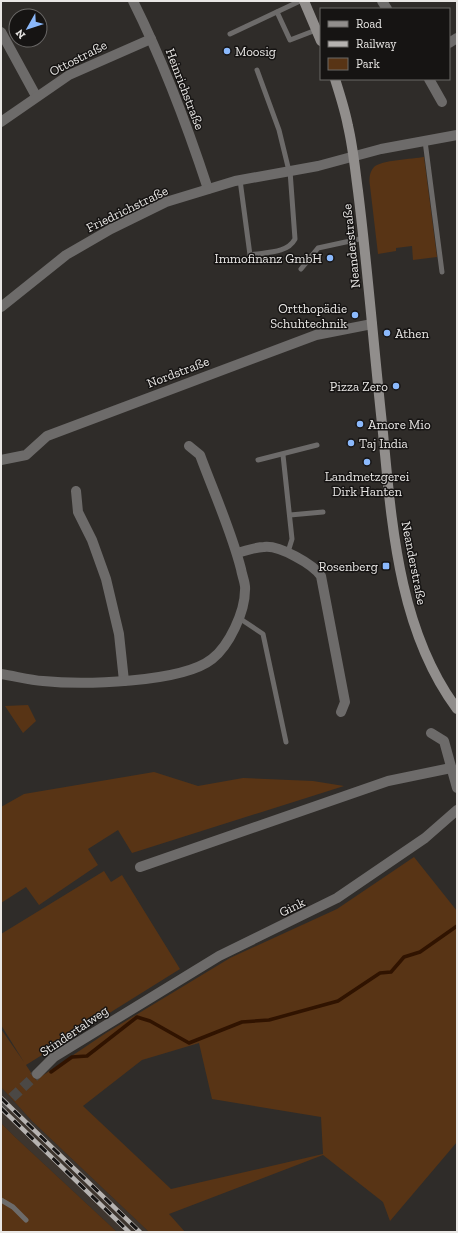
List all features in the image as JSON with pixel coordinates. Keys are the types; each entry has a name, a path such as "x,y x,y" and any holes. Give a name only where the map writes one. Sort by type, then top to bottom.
{"main road":[{"path":"304,1 320,39"},
{"name":"Neanderstraße","path":"335,80 348,126 364,238 389,495 402,581 421,643 447,696 457,709"}],"street":[{"name":"Heinrichstraße","path":"132,1 151,39 183,119 208,189"},
{"path":"1,32 36,96"},
{"name":"Ottostraße","path":"1,122 36,96 69,75 151,39"},
{"path":"430,80 442,102"},
{"name":"Friedrichstraße","path":"1,307 66,255 111,229 166,202 240,180 457,135"},
{"name":"Nordstraße","path":"1,460 26,455 47,436 316,335 372,324"},
{"path":"1,674 43,681 124,681 189,671 212,660 226,644 239,618 246,590 237,553 200,455 189,446"},
{"path":"76,491 78,512 92,540 106,579 119,634 124,681"},
{"path":"237,553 265,546 288,552 317,570 321,576 345,702 341,712"},
{"path":"431,733 444,741 450,768 457,788"},
{"path":"140,867 388,781 450,768"},
{"name":"Gink","path":"127,1011 219,956 337,898 425,838 457,810"},
{"name":"Stindertalweg","path":"37,1074 54,1057 127,1011"}],"lane":[{"path":"230,34 300,1"},
{"path":"277,12 290,40 316,30"},
{"path":"240,180 250,255 285,249 292,245 295,239 289,171 279,130 258,70"},
{"path":"425,141 442,272"},
{"path":"301,269 318,248 364,238"},
{"path":"258,460 283,455 317,445"},
{"path":"283,455 292,539 288,552"},
{"path":"290,515 323,512"},
{"path":"239,618 263,634 286,742"},
{"path":"1,1200 13,1207 26,1220"}],"shaded area":[{"path":"1,1087 32,1121 149,1232 117,1232 16,1138 1,1123"}],"green space":[{"path":"424,157 437,257 413,260 412,246 396,248 396,251 378,254 370,183 371,172 374,167 383,163"},
{"path":"28,705 36,721 23,733 5,706"},
{"path":"154,772 198,786 243,778 313,781 344,786 132,853 118,830 88,849 98,865 39,905 26,887 1,903 1,807 24,794"},
{"path":"414,857 457,911 457,1142 390,1221 383,1202 323,1155 169,1214 185,1232 149,1232 32,1121 1,1087 1,1029 24,1062 1,1025 1,934 104,871 111,882 122,875 180,969 26,1065 36,1080 106,1033 230,958 337,909","holes":["199,1043 212,1099 321,1117 323,1154 171,1189 83,1106 142,1060"]},
{"path":"1,1123 16,1138 117,1232 1,1232"}],"waterway":[{"path":"51,1072 72,1057 87,1056 137,1017 150,1021 189,1043 242,1022 269,1020 338,1001 380,973 391,972 404,957 420,952 457,926"}],"tunnel":[{"path":"1,1108 37,1074"}],"railway":[{"path":"1,1098 140,1232"},
{"path":"1,1108 129,1232"}],"place":[{"name":"Moosig","path":"227,51"},
{"name":"Immofinanz GmbH","path":"330,258"},
{"name":"Ortthopädie Schuhtechnik","path":"355,315"},
{"name":"Athen","path":"387,333"},
{"name":"Pizza Zero","path":"396,386"},
{"name":"Amore Mio","path":"360,424"},
{"name":"Taj India","path":"351,443"},
{"name":"Landmetzgerei Dirk Hanten","path":"367,462"},
{"name":"Rosenberg","path":"386,566"}]}
